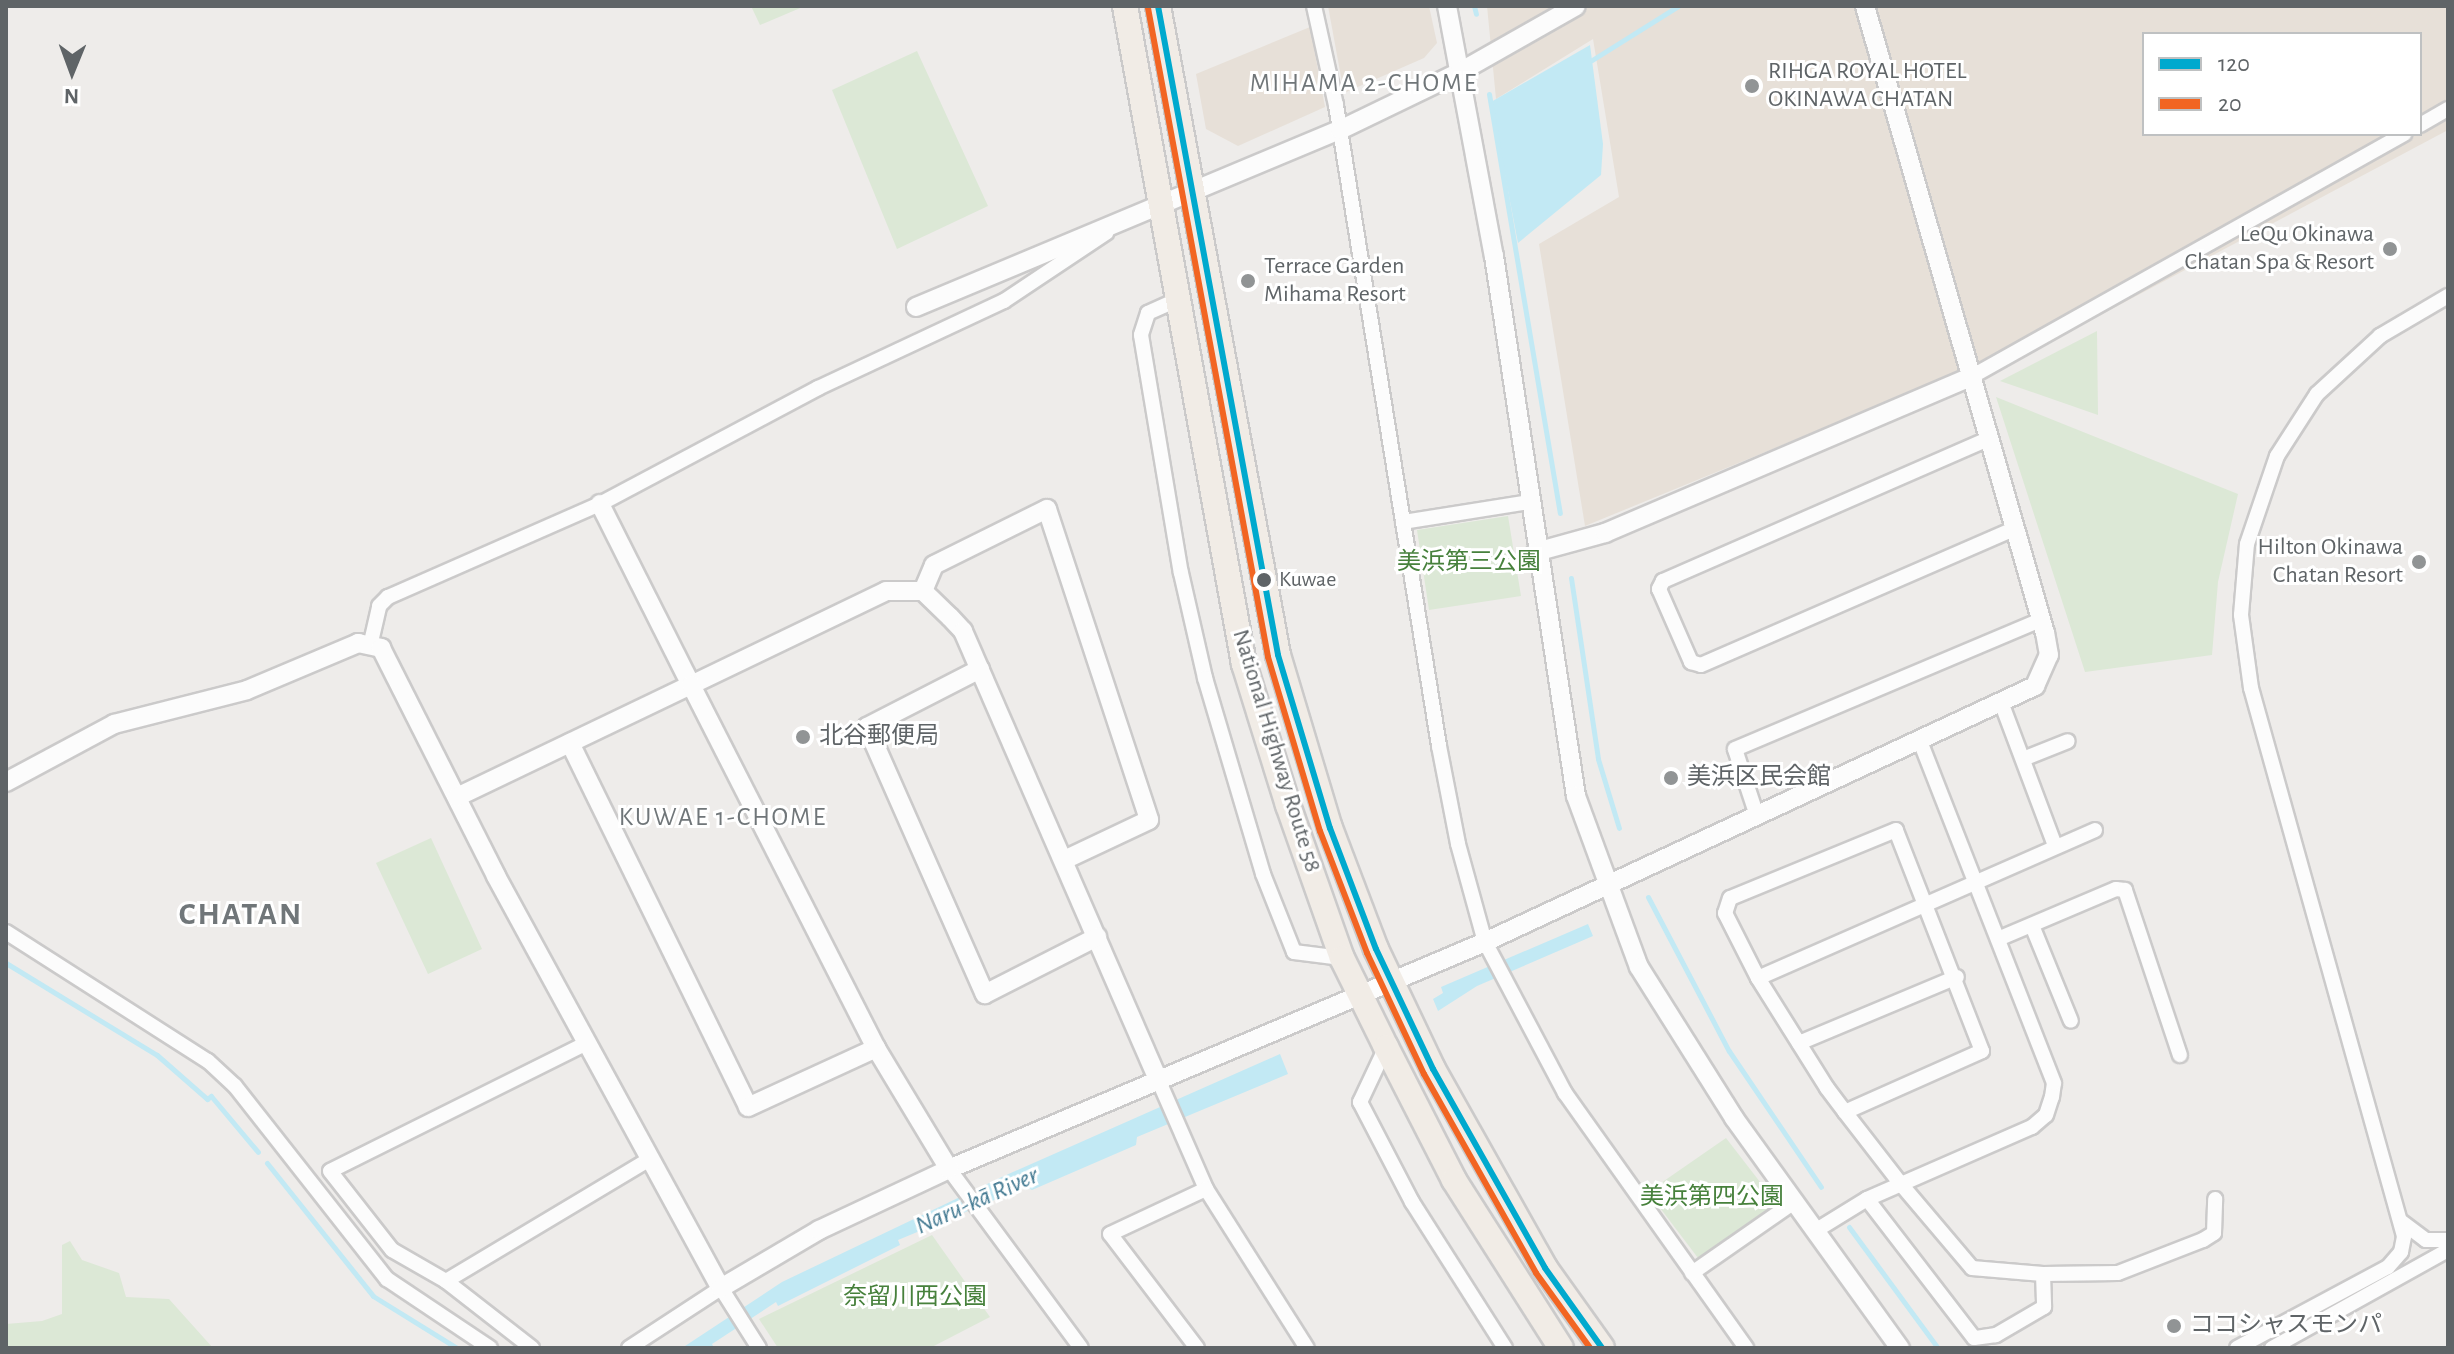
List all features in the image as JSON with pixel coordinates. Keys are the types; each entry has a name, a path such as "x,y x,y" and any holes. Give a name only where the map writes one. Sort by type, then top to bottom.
{"highway":[{"name":"National Highway Route 58","path":"1125,6 1244,664 1342,958 1454,1180 1561,1348"},
{"name":"National Highway Route 58","path":"1158,6 1278,655 1330,828 1390,980 1480,1158 1545,1268 1602,1348"}],"street":[{"path":"1314,6 1340,130 1458,844 1485,942 1565,1093 1746,1348"},
{"path":"1447,6 1576,796 1605,882 1639,967 1794,1202 1900,1348"},
{"path":"916,307 1340,130 1460,72 1576,6"},
{"path":"629,1348 721,1288 819,1230 949,1169 1360,992 1485,942 1605,882 2035,686 2046,670 2049,655 2041,620 1865,6"},
{"path":"2422,124 2448,109"},
{"path":"1536,552 1605,533 1971,377 2400,136"},
{"path":"371,642 379,606 388,597 600,504 818,388 1004,301 1122,221"},
{"path":"2237,1348 2388,1267 2403,1245 2402,1222 2251,688 2242,590 2261,494 2302,414 2361,350 2448,296"},
{"path":"1179,299 1148,313 1141,335 1181,573 1205,678 1263,874 1294,952 1342,958"},
{"path":"1988,439 1663,581 1659,589 1691,662 1701,665 2014,529"},
{"path":"1403,522 1529,502"},
{"path":"600,504 876,1048 949,1169 1081,1348"},
{"path":"923,591 934,565 1047,509 1149,820 1064,860"},
{"path":"457,797 886,591 923,591 963,631 1206,1189 1307,1348"},
{"path":"1756,813 1735,749 2041,620"},
{"path":"6,782 94,732 247,690 371,642"},
{"path":"371,642 389,657 457,797 587,1043 721,1288 759,1348"},
{"path":"980,669 867,727 985,994 1097,937"},
{"path":"2001,702 2055,846"},
{"path":"1815,1231 1900,1183 2032,1127 2046,1115 2054,1083 1919,738"},
{"path":"2023,759 2068,741"},
{"path":"570,743 748,1107 876,1048"},
{"path":"1845,1112 1982,1051 1904,838 1887,829 1730,898 1725,913 1758,978 1845,1112 1972,1268 2043,1274 2118,1273 2214,1233 2215,1199"},
{"path":"1758,978 2095,830"},
{"path":"1998,939 2033,928 2116,889 2125,890 2180,1055"},
{"path":"2033,928 2071,1021"},
{"path":"6,932 208,1061 235,1086 387,1279 490,1348"},
{"path":"1799,1043 1957,977"},
{"path":"532,1348 446,1281 392,1250 330,1171 587,1043"},
{"path":"1386,1047 1360,1102 1412,1202 1505,1348"},
{"path":"446,1281 650,1159"},
{"path":"1197,1348 1110,1234 1206,1189"},
{"path":"1867,1199 1974,1338 1996,1335 2044,1307 2043,1274"},
{"path":"1692,1273 1794,1202"},
{"path":"2402,1222 2426,1240 2448,1240"},
{"path":"2272,1348 2448,1250"}],"shaded area":[{"path":"1328,6 1429,6 1437,43 1424,58 1344,93"},
{"path":"1487,6 2448,6 2448,130 1984,377 1977,362 1971,377 1843,420 1585,526 1539,244 1619,197 1593,39 1496,99"},
{"path":"1310,27 1325,107 1238,146 1206,129 1196,74"}],"green space":[{"path":"751,6 805,6 760,25"},
{"path":"917,51 988,206 897,249 832,90"},
{"path":"2097,331 2098,415 2000,381"},
{"path":"1996,397 2238,494 2218,582 2212,655 2085,672"},
{"name":"美浜第三公園","path":"1508,516 1521,596 1429,610 1417,530"},
{"path":"431,838 482,949 428,974 376,863"},
{"name":"美浜第四公園","path":"1726,1138 1777,1204 1698,1258 1648,1192"},
{"name":"奈留川西公園","path":"932,1235 990,1317 930,1348 778,1348 759,1319"},
{"path":"70,1241 82,1260 119,1273 126,1297 169,1299 213,1348 6,1348 6,1324 42,1321 62,1314 62,1245"}],"water":[{"path":"1590,45 1603,144 1601,175 1518,243 1491,102"},
{"path":"1588,924 1593,936 1477,986 1438,1011 1433,999 1443,993 1441,987"},
{"name":"Naru-kā River","path":"1280,1054 1288,1074 1137,1137 1136,1145 1032,1190 1026,1187 898,1240 900,1245 778,1306 776,1302 712,1344 714,1348 682,1348 782,1282 1004,1176"}],"waterway":[{"path":"1474,6 1476,14"},
{"path":"1592,60 1678,6"},
{"path":"1489,94 1560,513"},
{"path":"1571,578 1598,759 1619,828"},
{"path":"1648,897 1729,1051 1821,1187"},
{"path":"6,963 157,1055 207,1099 211,1096 258,1152"},
{"path":"267,1163 373,1296 457,1348"},
{"path":"1849,1227 1938,1348"}],"transit line":[{"name":"120","path":"1158,6 1278,655 1330,828 1376,949 1433,1069 1545,1268 1602,1348"},
{"name":"20","path":"1148,8 1268,657 1320,831 1367,953 1424,1074 1536,1273 1590,1348"}],"place":[{"name":"RIHGA ROYAL HOTEL OKINAWA CHATAN","path":"1752,86"},
{"name":"LeQu Okinawa Chatan Spa & Resort","path":"2390,249"},
{"name":"Terrace Garden Mihama Resort","path":"1248,281"},
{"name":"Hilton Okinawa Chatan Resort","path":"2419,562"},
{"name":"Kuwae","path":"1264,580"},
{"name":"北谷郵便局","path":"803,737"},
{"name":"美浜区民会館","path":"1671,778"},
{"name":"ココシャスモンパ","path":"2174,1326"}],"district":[{"name":"MIHAMA 2-CHOME","path":"1364,84"},
{"name":"KUWAE 1-CHOME","path":"723,818"},
{"name":"CHATAN","path":"241,914"}]}
